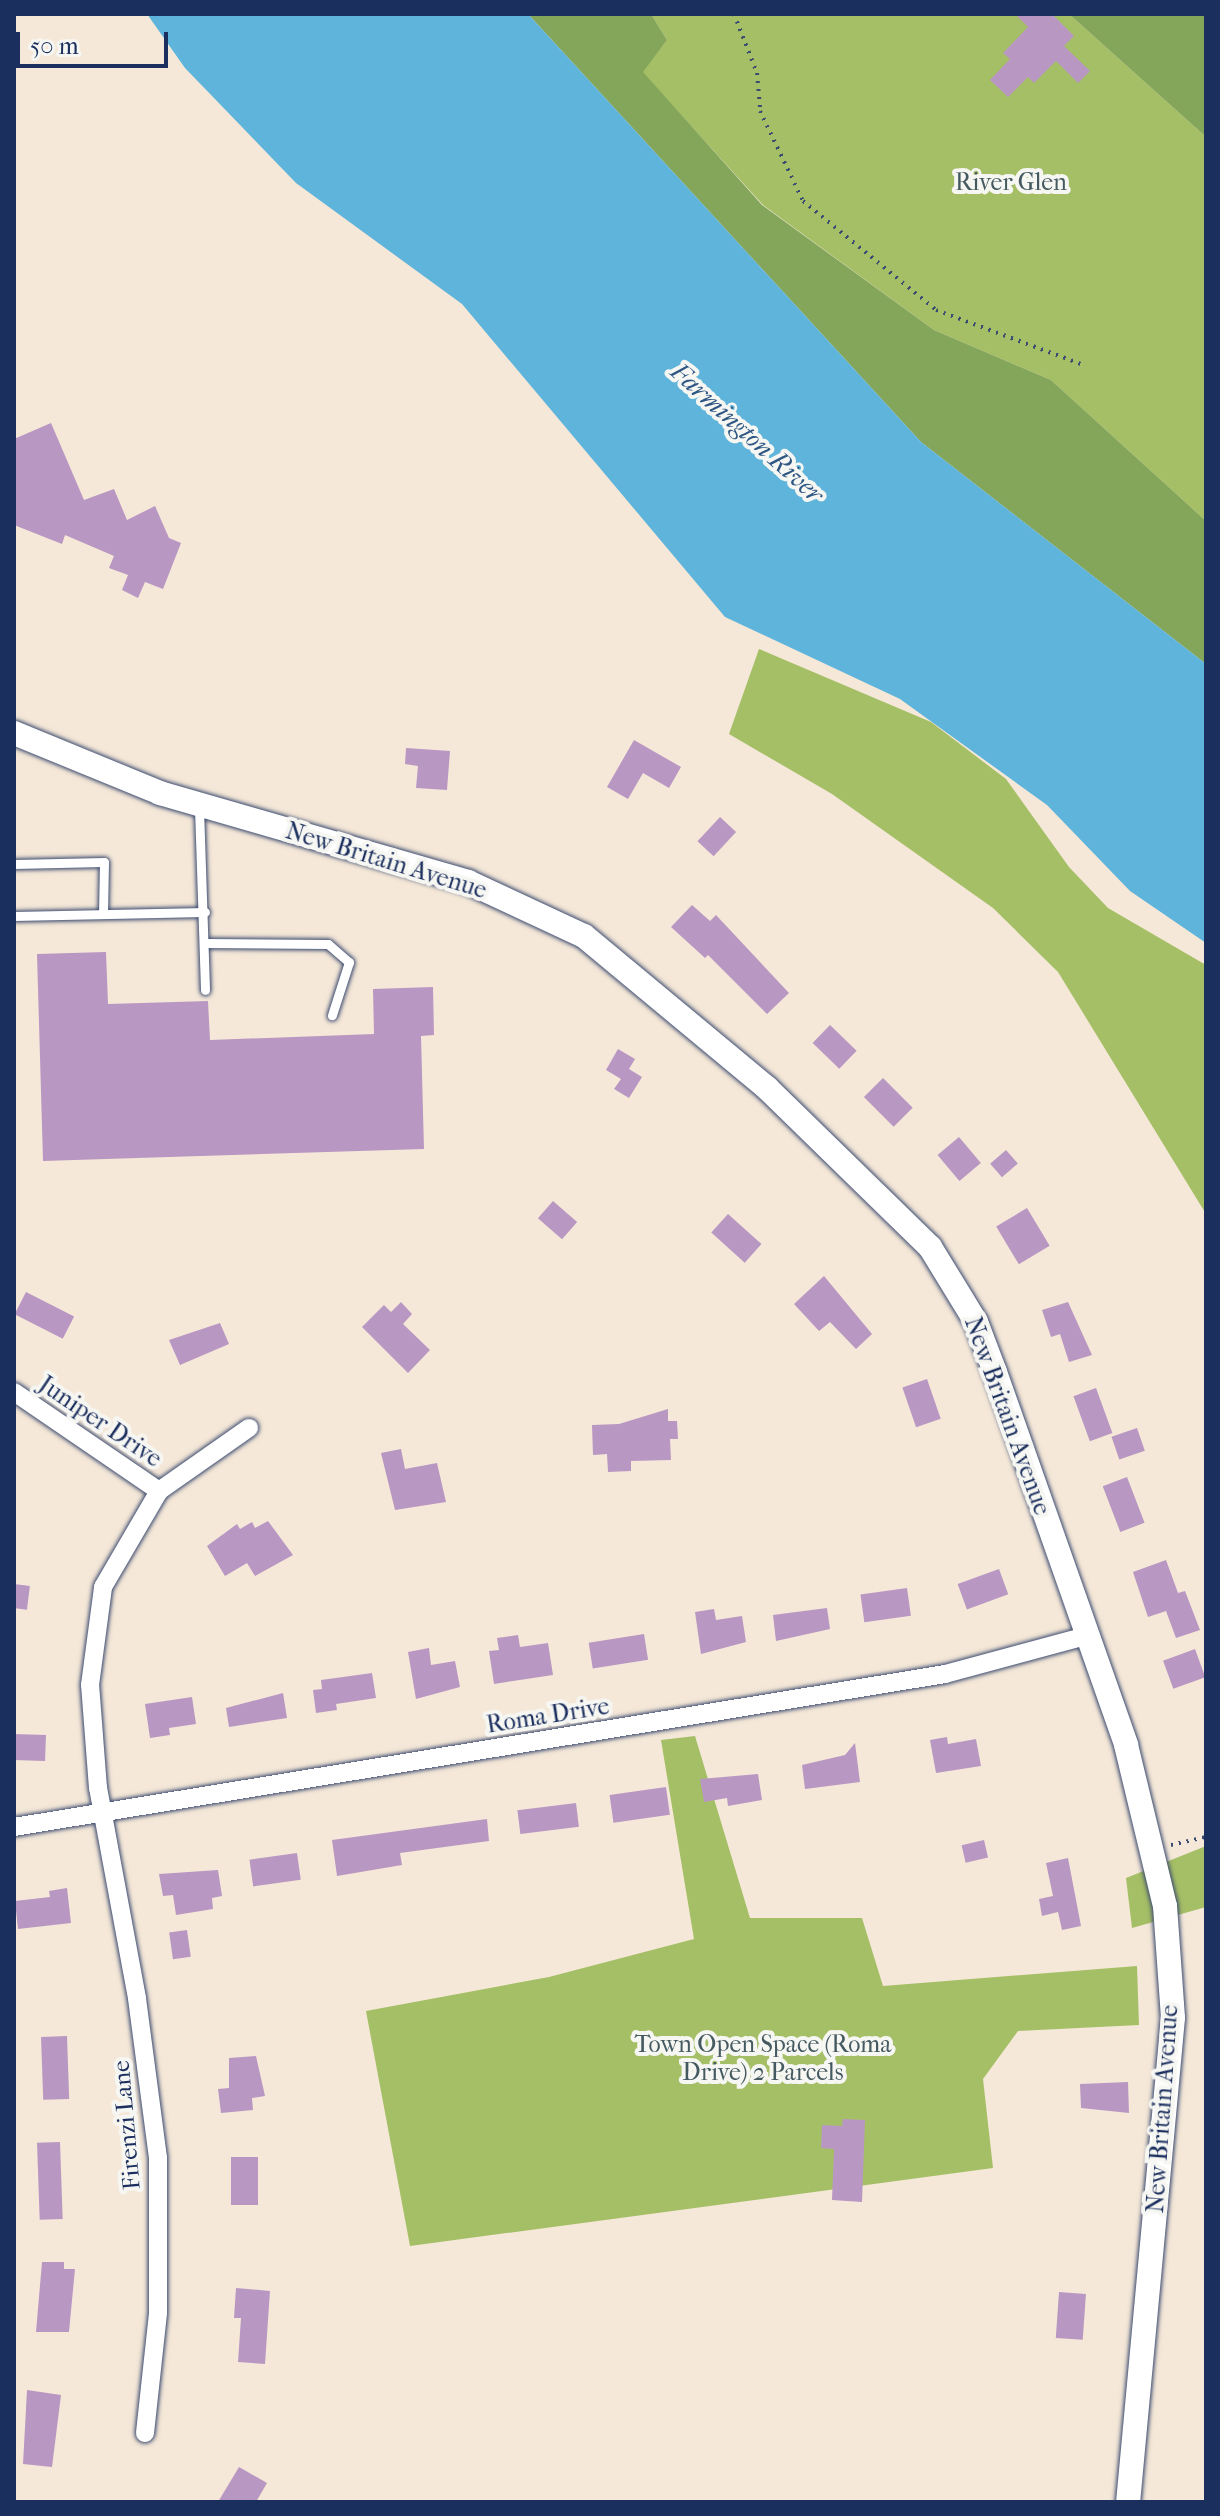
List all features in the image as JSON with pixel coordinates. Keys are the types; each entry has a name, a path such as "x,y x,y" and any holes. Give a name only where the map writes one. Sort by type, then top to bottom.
{"street":[{"name":"New Britain Avenue","path":"14,733 198,805 468,882 584,936 767,1088 930,1247 976,1322 1126,1745 1165,1906 1173,2018 1128,2502"},
{"name":"Juniper Drive","path":"14,1392 159,1491"},
{"path":"159,1491 249,1428"},
{"name":"Firenzi Lane","path":"145,2433 158,2313 158,2158 137,1998 102,1815 90,1685 103,1587 159,1491"},
{"name":"Roma Drive","path":"14,1827 102,1815 945,1674 1086,1636"}],"lane":[{"path":"198,805 205,912 205,990"},
{"path":"14,864 104,862 103,914"},
{"path":"14,916 205,912"},
{"path":"205,943 328,944 349,962 332,1015"}],"path":[{"path":"734,14 757,73 760,111 803,201 936,310 1081,364"},
{"path":"1153,1850 1206,1837"}],"green space":[{"path":"528,14 651,14 667,40 643,72 762,205 934,330 1051,380 1206,521 1206,664 921,442"},
{"name":"River Glen","path":"651,14 1069,14 1206,137 1206,521 1051,380 934,330 763,205 642,72 667,40"},
{"path":"1069,14 1206,14 1206,137"},
{"path":"759,649 931,722 1006,779 1069,867 1108,908 1206,965 1206,1214 1058,972 993,908 832,794 729,734"},
{"name":"Town Open Space (Roma Drive) 2 Parcels","path":"695,1736 750,1918 862,1918 883,1986 1137,1966 1139,2025 1018,2031 983,2079 993,2168 410,2246 366,2011 549,1977 694,1939 661,1740"},
{"path":"1206,1846 1206,1907 1132,1928 1126,1878"}],"water":[{"name":"Farmington River","path":"147,14 528,14 921,442 1206,664 1206,943 1130,891 1047,805 900,699 725,617 462,304 296,183 185,68"}],"building":[{"path":"1015,14 1052,14 1074,36 1064,46 1090,71 1078,83 1056,61 1034,83 1028,77 1008,97 990,80 1010,59 1003,53 1028,27"},
{"path":"51,423 84,500 114,489 127,520 155,506 169,538 181,543 163,589 145,582 138,598 122,590 128,575 109,568 114,556 65,535 62,544 14,525 14,439"},
{"path":"634,740 681,767 669,788 643,773 628,799 607,787"},
{"path":"406,748 450,751 447,790 416,788 418,766 405,764"},
{"path":"720,817 736,832 714,856 697,841"},
{"path":"692,905 710,921 716,915 789,993 767,1014 708,955 705,958 671,927"},
{"path":"106,952 108,1004 208,1001 210,1040 374,1034 373,989 433,987 434,1035 421,1036 424,1149 43,1161 37,954"},
{"path":"830,1025 857,1051 839,1069 813,1043"},
{"path":"618,1049 635,1059 629,1069 642,1077 629,1098 614,1089 621,1079 606,1070"},
{"path":"883,1078 913,1108 894,1127 864,1097"},
{"path":"959,1137 981,1163 959,1181 938,1155"},
{"path":"1006,1150 1018,1164 1002,1177 990,1164"},
{"path":"553,1201 577,1222 562,1239 538,1218"},
{"path":"1027,1208 1050,1246 1019,1264 996,1227"},
{"path":"728,1214 761,1244 745,1263 711,1233"},
{"path":"824,1276 872,1334 856,1349 830,1322 819,1331 794,1304"},
{"path":"26,1292 74,1317 63,1339 15,1314"},
{"path":"401,1302 412,1314 403,1324 430,1350 408,1373 362,1327 384,1305 391,1312"},
{"path":"1068,1302 1092,1355 1069,1362 1060,1334 1051,1337 1042,1310"},
{"path":"220,1323 229,1344 180,1365 169,1340"},
{"path":"927,1379 941,1419 916,1427 902,1387"},
{"path":"1096,1388 1112,1433 1090,1441 1073,1396"},
{"path":"668,1409 668,1421 677,1421 678,1439 670,1439 671,1460 631,1461 631,1471 608,1472 607,1454 593,1455 592,1425 619,1424"},
{"path":"1137,1428 1145,1451 1119,1459 1111,1437"},
{"path":"401,1449 405,1469 437,1463 446,1502 395,1510 381,1453"},
{"path":"1127,1477 1145,1523 1120,1532 1103,1486"},
{"path":"268,1521 293,1555 255,1576 247,1563 225,1576 207,1546 237,1524 240,1529 252,1522 255,1528"},
{"path":"1166,1560 1178,1593 1185,1591 1200,1630 1176,1638 1166,1611 1148,1617 1133,1572"},
{"path":"999,1569 1008,1594 967,1609 958,1584"},
{"path":"14,1584 30,1586 27,1610 14,1608"},
{"path":"907,1588 911,1616 864,1622 860,1595"},
{"path":"827,1608 830,1629 776,1641 773,1615"},
{"path":"714,1609 716,1620 742,1616 746,1642 701,1654 695,1612"},
{"path":"644,1634 648,1660 593,1668 589,1643"},
{"path":"518,1635 520,1647 548,1643 553,1675 494,1684 489,1651 499,1650 497,1638"},
{"path":"429,1648 431,1665 455,1661 460,1687 416,1699 408,1652"},
{"path":"1195,1649 1205,1677 1173,1689 1163,1661"},
{"path":"372,1673 376,1698 336,1704 337,1710 316,1713 313,1690 322,1689 321,1680"},
{"path":"283,1693 287,1718 229,1727 226,1708"},
{"path":"192,1697 196,1724 169,1728 170,1735 150,1738 145,1704"},
{"path":"14,1734 46,1735 45,1761 14,1760"},
{"path":"947,1737 948,1744 976,1739 981,1766 936,1773 930,1740"},
{"path":"855,1743 860,1782 805,1789 802,1765 845,1755"},
{"path":"758,1774 762,1800 728,1806 727,1798 704,1802 700,1779"},
{"path":"666,1787 670,1815 613,1823 610,1795"},
{"path":"576,1803 579,1827 520,1834 517,1810"},
{"path":"487,1819 489,1841 400,1853 402,1865 337,1876 332,1840"},
{"path":"984,1840 988,1858 966,1863 962,1845"},
{"path":"297,1853 301,1880 253,1886 249,1860"},
{"path":"1068,1858 1081,1926 1062,1930 1058,1912 1042,1916 1039,1899 1053,1896 1046,1863"},
{"path":"218,1870 222,1896 212,1898 213,1909 176,1915 173,1895 163,1896 159,1874"},
{"path":"67,1888 71,1923 18,1929 15,1901 50,1897 49,1891"},
{"path":"187,1930 191,1957 173,1959 169,1933"},
{"path":"67,2036 69,2099 43,2100 41,2037"},
{"path":"256,2056 265,2096 252,2098 253,2110 221,2113 218,2089 229,2088 229,2058"},
{"path":"1128,2082 1129,2113 1081,2108 1080,2084"},
{"path":"843,2119 865,2120 862,2202 832,2200 834,2149 821,2148 822,2125 842,2126"},
{"path":"60,2142 63,2219 40,2220 37,2143"},
{"path":"231,2157 258,2157 258,2205 231,2205"},
{"path":"42,2262 64,2262 64,2269 75,2269 69,2332 36,2332"},
{"path":"236,2288 270,2291 265,2364 238,2362 241,2318 234,2318"},
{"path":"1059,2292 1086,2294 1083,2340 1056,2338"},
{"path":"27,2390 61,2395 52,2467 23,2464"},
{"path":"239,2467 267,2483 256,2502 218,2502"}]}
